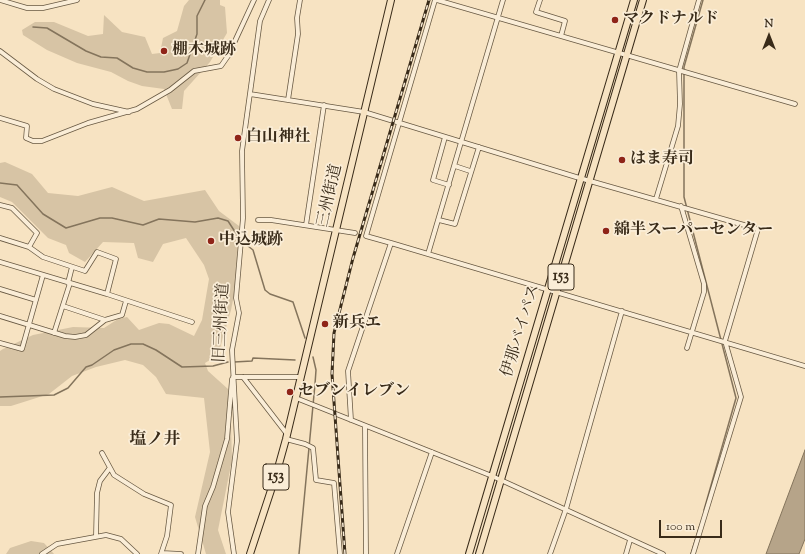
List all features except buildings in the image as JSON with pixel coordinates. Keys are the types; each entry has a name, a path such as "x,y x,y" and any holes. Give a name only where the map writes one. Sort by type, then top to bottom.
{"highway":[{"name":"三州街道","path":"296,398 391,0"},
{"name":"伊那バイパス","path":"469,554 582,179 634,0"},
{"name":"伊那バイパス","path":"479,554 643,0"},
{"name":"153","path":"250,554 287,436 296,398"}],"street":[{"path":"0,0 27,8 43,8 77,0"},
{"path":"0,118 27,126 26,138 33,141 42,141 54,138 88,123 137,109 170,90 194,71 221,66 228,56 254,0"},
{"name":"旧三州街道","path":"234,554 228,512 237,441 232,350 239,314 236,298 243,218 242,151 260,21 269,0"},
{"path":"288,100 298,34 297,18 300,0"},
{"path":"795,104 436,0 366,236 725,341 805,366"},
{"path":"428,254 503,0"},
{"path":"540,0 536,12 565,21 560,36"},
{"path":"656,200 678,126 682,72 699,0"},
{"path":"0,51 37,79 54,89 93,104 129,112"},
{"path":"250,94 364,112 582,179 682,206 758,229 725,341 741,397 693,554"},
{"path":"306,224 324,105"},
{"path":"445,136 433,180 449,185"},
{"path":"439,220 455,224 470,171 479,147"},
{"path":"455,166 470,171"},
{"path":"0,205 12,208 37,233 29,247"},
{"path":"682,206 704,284 704,292 687,348"},
{"path":"258,220 306,224 356,233"},
{"path":"0,238 29,247 43,257 85,271 97,252 116,259 107,294"},
{"path":"350,420 348,371 391,243"},
{"path":"0,262 107,294 192,322"},
{"path":"54,333 63,306 72,267"},
{"path":"0,343 22,349 43,275"},
{"path":"0,289 36,300"},
{"path":"0,316 65,336 86,335 105,320 122,315 126,301"},
{"path":"63,306 105,320"},
{"path":"550,554 566,509 622,311"},
{"path":"198,554 205,506 213,487 227,439 231,407 230,383 233,377 301,377"},
{"path":"243,377 287,436 309,446 313,451 316,480 332,481 334,483 340,554"},
{"path":"296,398 492,476 663,554"},
{"path":"365,426 366,554"},
{"path":"397,554 432,452"},
{"path":"102,453 109,469 114,475 144,494 171,505 167,536 162,554 182,554"},
{"path":"96,536 97,493 100,481 109,469"},
{"path":"42,554 52,547 67,542 106,535 122,539 137,554"},
{"path":"626,554 630,540"},
{"path":"52,547 52,554"}],"shaded area":[{"path":"189,0 220,0 220,5 225,7 227,33 210,62 184,91 182,109 172,109 164,89 142,86 128,81 111,72 77,63 47,50 23,35 22,30 35,22 54,22 88,36 103,34 104,15 122,32 145,37 152,54 160,53 163,38 177,31 184,6"},
{"path":"5,162 32,174 48,193 78,196 112,187 144,201 205,190 219,211 239,226 235,290 231,310 218,355 205,363 208,371 228,389 232,460 218,530 226,554 206,554 195,517 210,452 204,398 166,394 156,377 143,365 125,360 96,367 72,376 49,394 11,406 0,406 0,351 3,349 33,335 73,327 104,328 118,319 127,317 139,330 159,323 169,324 194,336 202,320 209,279 204,265 186,238 163,244 153,262 138,258 134,243 103,242 85,262 69,253 66,245 48,238 12,202 0,197 0,163"},
{"path":"805,450 805,539 799,554 766,554"},
{"path":"31,541 44,543 54,554 6,554 10,548"}],"waterway":[{"path":"33,27 47,28 86,51 101,57 117,58 133,68 147,72 164,72 178,69 187,63 197,34 197,16 205,0"},
{"path":"703,0 684,67 684,197 736,398 704,510"},
{"path":"0,183 17,185 43,214 66,228 100,218 112,218 143,225 159,219 195,222 218,218 228,221 239,238"},
{"path":"243,242 253,250 265,290 270,294 293,302 305,338"},
{"path":"0,397 54,395 68,388 86,367 92,365 114,350 131,344 143,344 156,350 182,367 213,366 228,362"},
{"path":"299,554 316,370 313,357"},
{"path":"234,362 252,361 253,358 295,360"},
{"path":"691,554 700,525"}],"railway":[{"path":"345,554 332,374 334,333 353,258 429,0"}],"place":[{"name":"マクドナルド","path":"615,20"},
{"name":"棚木城跡","path":"164,51"},
{"name":"白山神社","path":"238,138"},
{"name":"はま寿司","path":"622,160"},
{"name":"綿半スーパーセンター","path":"606,231"},
{"name":"中込城跡","path":"211,241"},
{"name":"新兵エ","path":"325,324"},
{"name":"セブンイレブン","path":"290,392"}],"district":[{"name":"塩ノ井","path":"155,441"}]}
